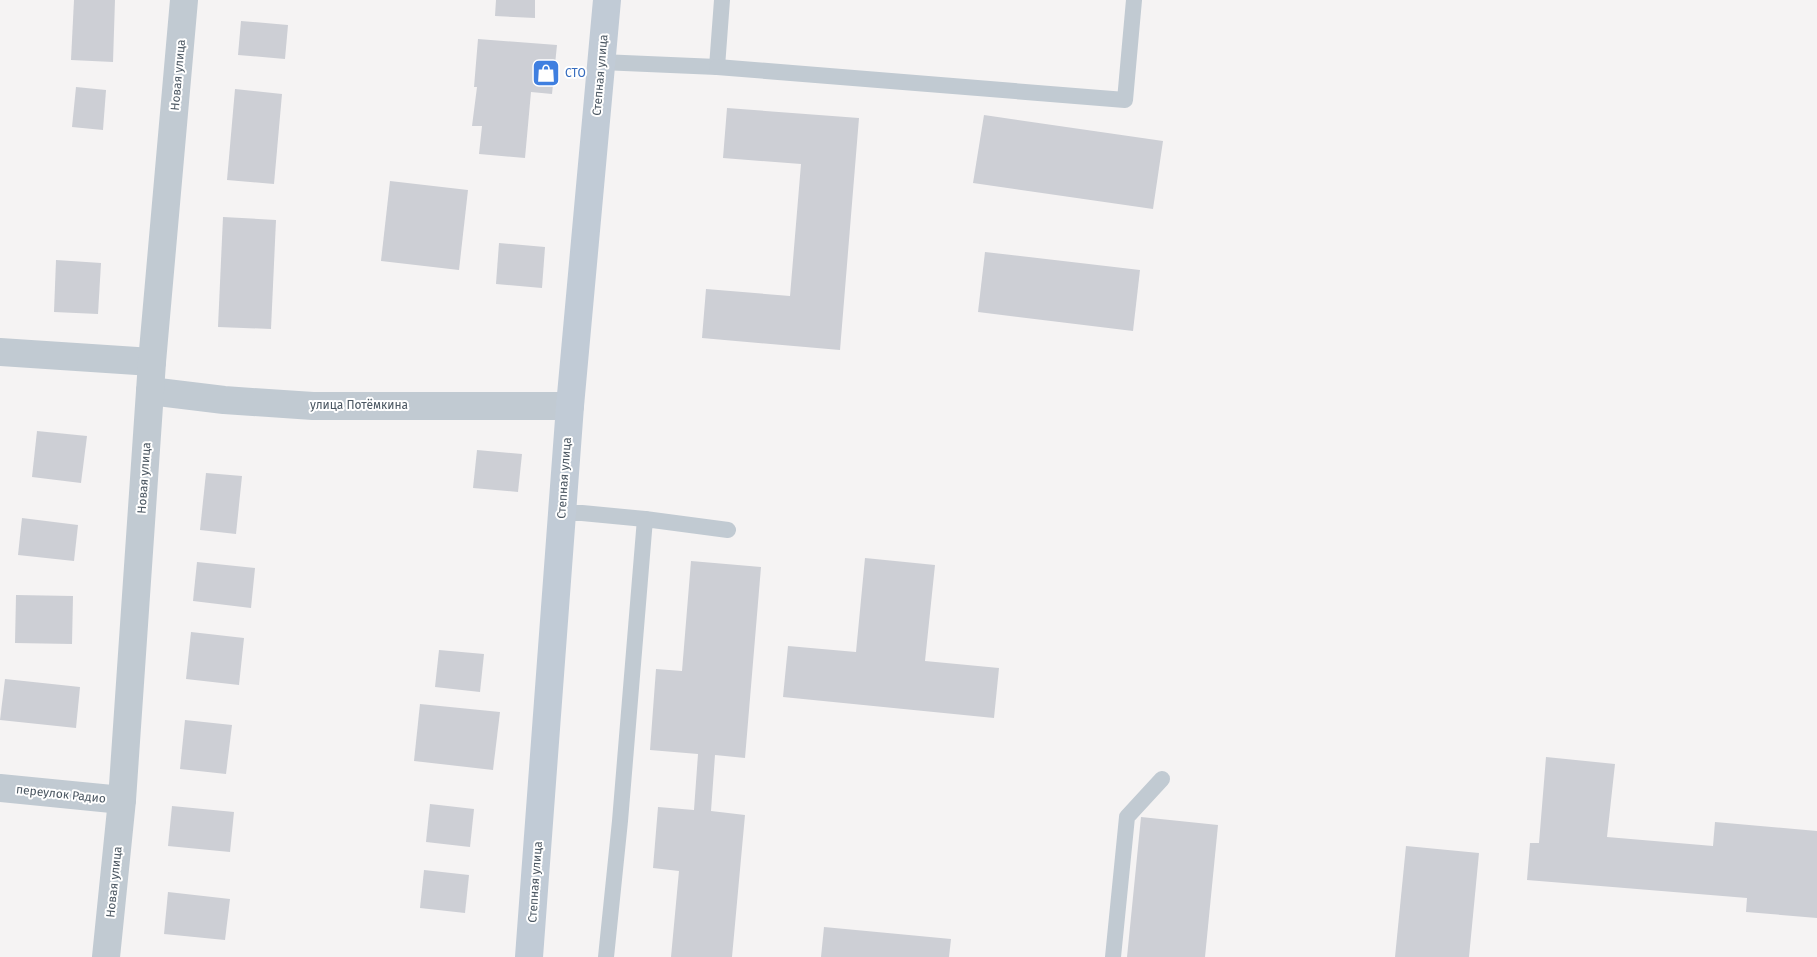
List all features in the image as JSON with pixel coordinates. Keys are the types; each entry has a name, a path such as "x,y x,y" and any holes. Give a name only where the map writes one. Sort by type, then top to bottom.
{"main road":[{"name":"Степная улица","path":"529,957 570,406 607,0"}],"street":[{"name":"Новая улица","path":"106,957 122,800 152,362 184,0"},
{"path":"0,352 152,362"},
{"name":"улица Потёмкина","path":"150,391 224,400 314,406 570,406"},
{"name":"переулок Радио","path":"0,788 122,800"}],"lane":[{"path":"717,67 722,0"},
{"path":"601,62 717,67 1125,100 1134,0"},
{"path":"562,513 645,519 728,530"},
{"path":"606,957 621,811 645,519"},
{"path":"1113,957 1127,817 1162,779"}],"building":[{"path":"74,0 115,0 113,62 71,60"},
{"path":"496,0 535,0 535,18 495,16"},
{"path":"241,21 288,25 285,59 238,55"},
{"path":"478,39 557,45 552,94 531,92 525,158 479,154 482,126 472,126 477,87 474,87"},
{"path":"76,87 106,90 103,130 72,127"},
{"path":"235,89 282,94 274,184 227,180"},
{"path":"727,108 859,118 840,350 702,338 706,289 790,296 801,164 723,158"},
{"path":"984,115 1163,141 1153,209 973,183"},
{"path":"390,181 468,190 459,270 381,261"},
{"path":"223,217 276,220 271,329 218,327"},
{"path":"499,243 545,247 542,288 496,284"},
{"path":"985,252 1140,270 1133,331 978,312"},
{"path":"56,260 101,263 98,314 54,312"},
{"path":"37,431 87,436 81,483 32,477"},
{"path":"477,450 522,454 518,492 473,488"},
{"path":"206,473 242,476 236,534 200,530"},
{"path":"22,518 78,525 74,561 18,555"},
{"path":"865,558 935,565 925,661 999,668 994,718 783,697 788,646 856,652"},
{"path":"691,561 761,567 745,758 715,755 711,811 745,815 732,957 671,957 679,871 653,868 658,807 694,810 698,754 650,750 656,669 682,671"},
{"path":"197,562 255,568 251,608 193,601"},
{"path":"16,595 73,596 72,644 15,643"},
{"path":"191,632 244,638 239,685 186,679"},
{"path":"439,650 484,654 480,692 435,687"},
{"path":"5,679 80,687 76,728 0,720"},
{"path":"420,704 500,712 493,770 414,761"},
{"path":"185,720 232,725 226,774 180,769"},
{"path":"1546,757 1615,764 1607,837 1713,846 1715,822 1817,831 1817,918 1746,912 1747,898 1527,880 1530,843 1539,843"},
{"path":"430,804 474,809 470,847 426,842"},
{"path":"172,806 234,812 230,852 168,846"},
{"path":"1141,817 1218,825 1205,957 1127,957"},
{"path":"1406,846 1479,853 1469,957 1395,957"},
{"path":"424,870 469,875 465,913 420,908"},
{"path":"168,892 230,899 225,940 164,934"},
{"path":"824,927 951,939 949,957 821,957"}],"place":[{"name":"СТО","path":"546,73"}]}
